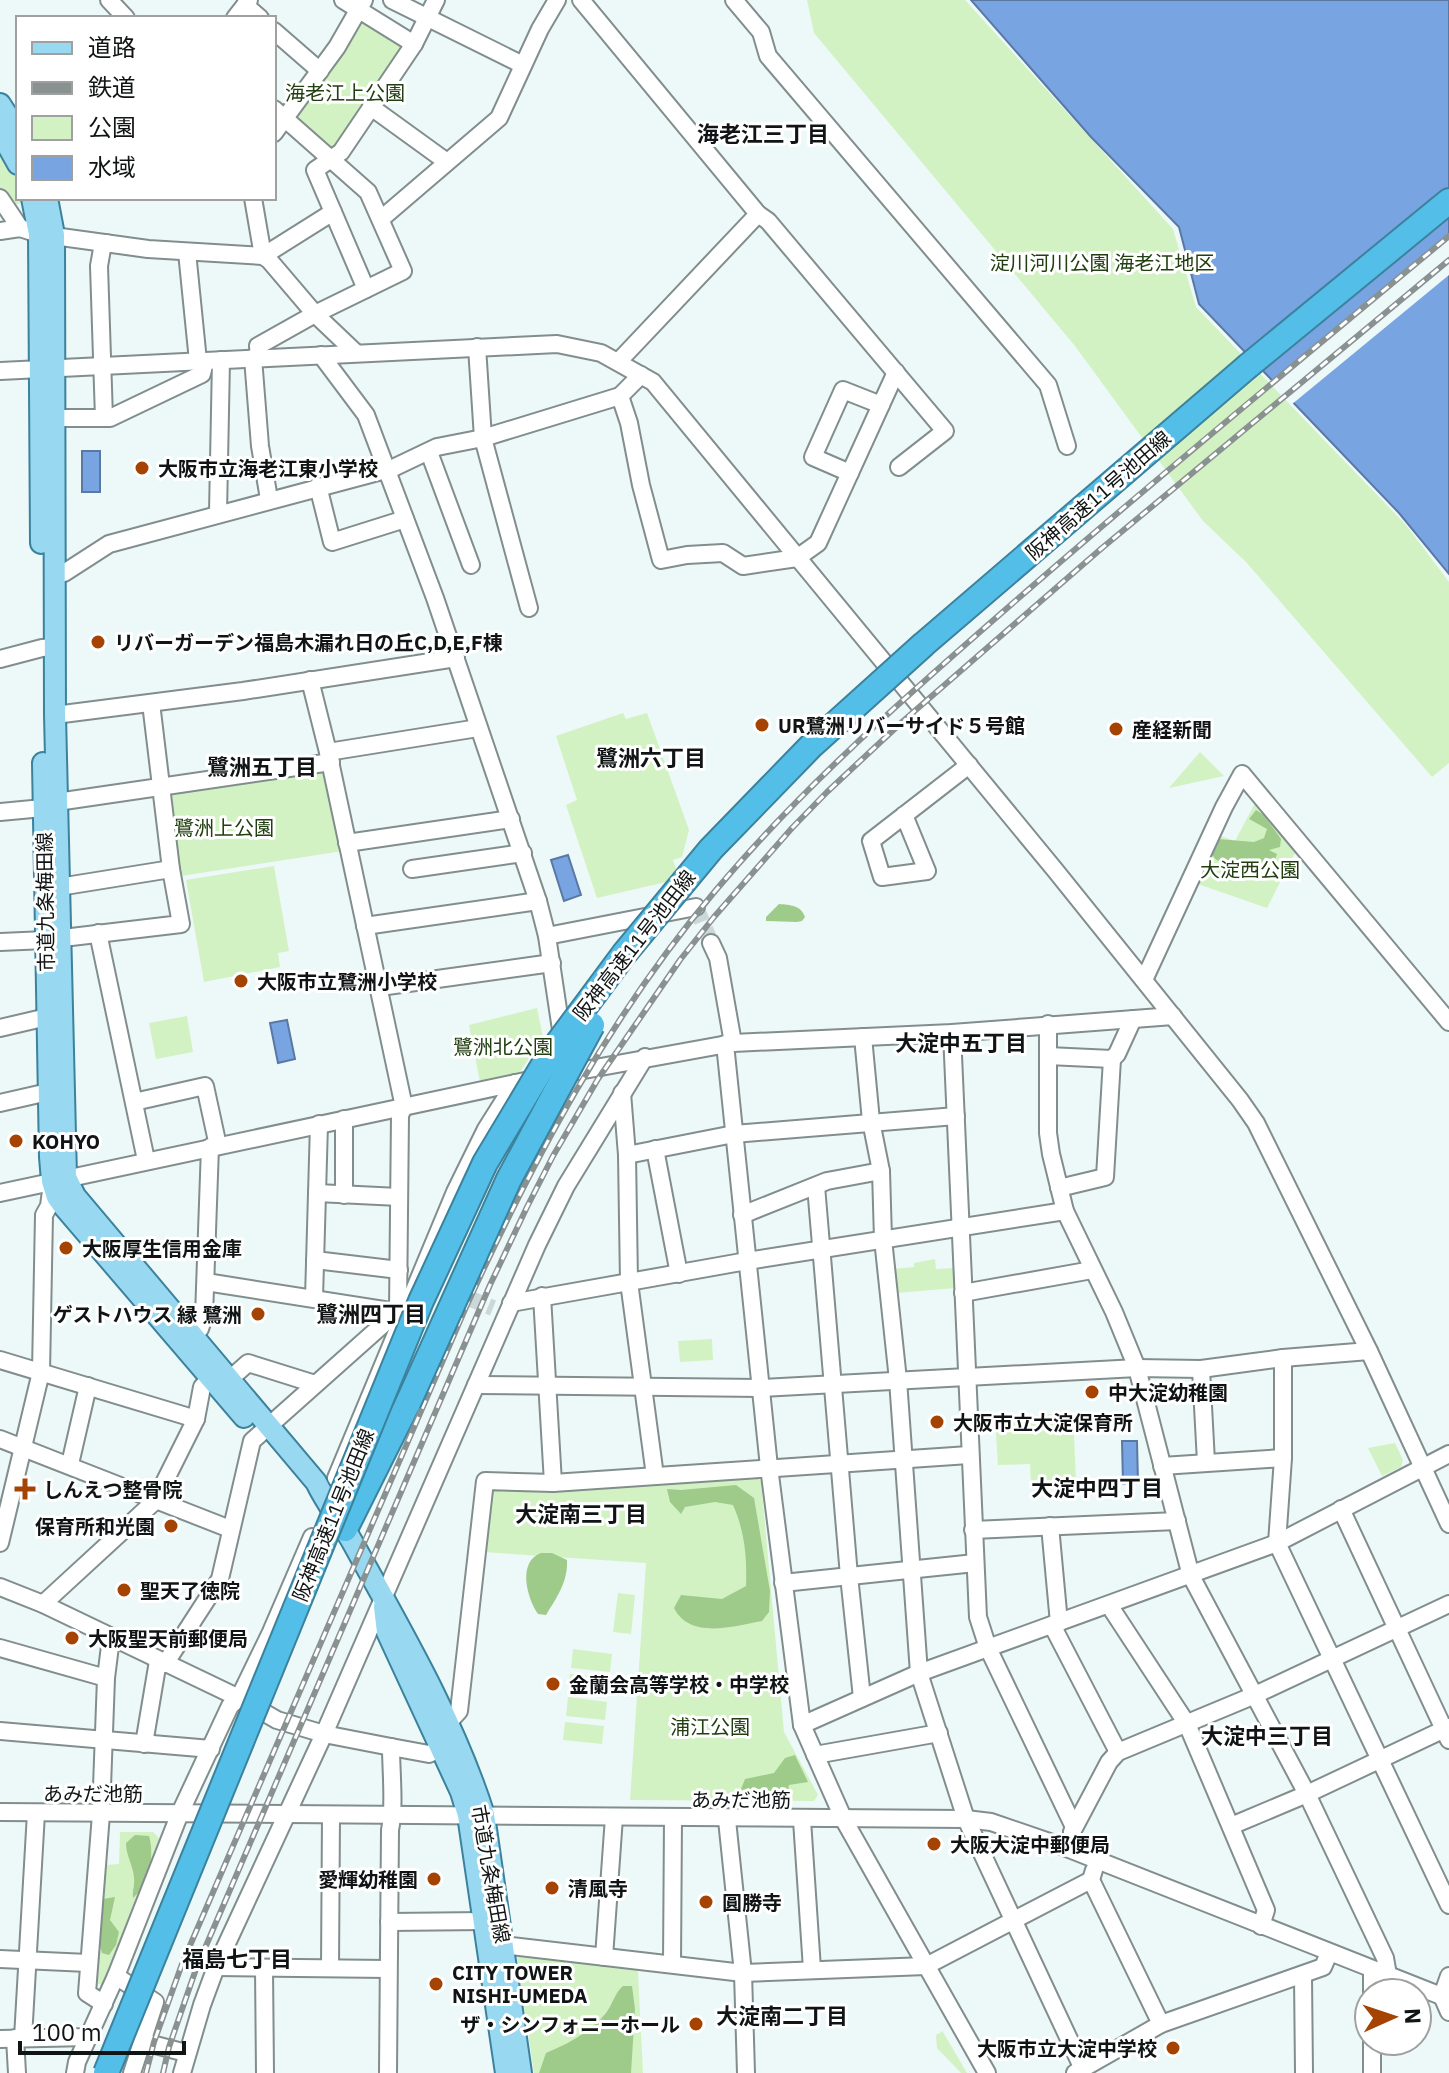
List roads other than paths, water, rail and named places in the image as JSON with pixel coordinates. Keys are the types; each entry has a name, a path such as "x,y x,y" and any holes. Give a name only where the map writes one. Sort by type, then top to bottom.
{"highway":[{"name":"阪神高速11号池田線","path":"106,2073 421,1301 485,1163 552,1051 624,954 711,849 801,755 1248,366 1449,201"},
{"name":"阪神高速11号池田線","path":"123,2073 434,1306 498,1172 528,1118 592,1025 721,860 821,756 1234,397 1449,220"},
{"path":"345,1529 408,1403 509,1179 592,1025"},
{"path":"350,1442 375,1438 408,1403"},
{"path":"91,2073 213,1774 276,1656"}],"main road":[{"path":"0,104 12,127 16,152"},
{"name":"市道九条梅田線","path":"32,200 38,232 47,368 55,574 48,647 55,715 50,805 59,887 47,1017 48,1092 59,1179 190,1334 220,1378"},
{"name":"市道九条梅田線","path":"38,232 46,200"},
{"name":"市道九条梅田線","path":"47,368 57,1197 220,1378 264,1430 306,1489 326,1504 345,1529 402,1629 474,1786 485,1921 506,2073"},
{"name":"市道九条梅田線","path":"383,1599 387,1632 440,1749 476,1815 503,1945 521,2073"}],"street":[{"path":"109,0 124,16"},
{"path":"343,0 362,5 414,44"},
{"path":"392,0 523,65"},
{"path":"366,289 315,170 341,152 414,44 436,0"},
{"path":"381,219 499,118 557,0"},
{"path":"581,0 758,214 768,221 945,431 899,467"},
{"path":"734,0 761,32 768,56 1048,385 1067,446"},
{"path":"269,499 260,446 258,346 403,271 368,192 332,158 277,120 320,71 362,5"},
{"path":"276,33 320,71"},
{"path":"371,107 447,162"},
{"path":"0,198 38,232"},
{"path":"253,200 263,256"},
{"path":"263,256 333,212"},
{"path":"618,362 758,214"},
{"path":"0,231 38,232 187,252 263,256 315,314 355,352"},
{"path":"104,418 99,266 106,243"},
{"path":"187,252 208,361 218,513"},
{"path":"0,371 557,344 601,353 641,375 664,394 1209,1058 1256,1123 1369,1351 1422,1467 1447,1512"},
{"path":"477,347 483,438 529,608"},
{"path":"321,355 366,415 456,658 538,901 552,963 559,1024 569,1072"},
{"path":"62,418 110,418 202,374 208,361"},
{"path":"620,396 661,560 723,553 743,566 797,558 818,543 896,372"},
{"path":"55,574 64,573 109,544 387,468 437,447 483,438 620,396 641,375"},
{"path":"850,473 813,457 843,390 881,405"},
{"path":"429,452 471,565"},
{"path":"318,486 332,542 405,519"},
{"path":"0,659 48,647"},
{"path":"55,715 456,658"},
{"path":"310,680 330,757 404,1107 400,1115 401,1312"},
{"path":"0,942 181,924 171,869 151,703"},
{"path":"0,812 330,757 478,728"},
{"path":"904,815 969,765"},
{"path":"1144,980 1242,774 1449,1022"},
{"path":"347,843 511,819"},
{"path":"412,869 523,853"},
{"path":"59,887 171,869"},
{"path":"365,926 538,901"},
{"path":"547,936 696,907"},
{"path":"98,933 146,1160"},
{"path":"711,943 718,958 729,1044 734,1134 769,1467 802,1725 844,1820 987,2073"},
{"path":"380,987 552,963"},
{"path":"0,1193 515,1083 729,1044 952,1033 1173,1016"},
{"path":"0,1028 47,1017"},
{"path":"1059,1188 1105,1177 1112,1059 1133,1019"},
{"path":"1048,1024 1048,1133 1059,1188 1065,1211 1114,1312 1137,1368 1191,1576 1307,1794 1385,1958 1378,1977"},
{"path":"952,1033 978,1617 988,1648 1074,1827"},
{"path":"863,1037 871,1121 881,1171 883,1239 905,1459 919,1673 966,1819 1079,2071 1161,2024 1323,1967 1329,1953"},
{"path":"1048,1056 1112,1059"},
{"path":"182,2073 216,1967 383,1599 476,1385 503,1308 566,1186 645,1057"},
{"path":"75,2073 180,1813 230,1706 239,1698 271,1632 326,1504 401,1312 486,1129 515,1083"},
{"path":"134,1102 205,1086 214,1146 204,1316 200,1329 190,1334"},
{"path":"0,1103 48,1092"},
{"path":"622,1093 627,1155 629,1282 655,1476"},
{"path":"627,1155 734,1134 956,1116"},
{"path":"344,1119 344,1195"},
{"path":"314,1298 319,1124"},
{"path":"655,1149 679,1274"},
{"path":"742,1215 816,1186 881,1171"},
{"path":"0,1543 41,1372 44,1215 59,1179"},
{"path":"816,1186 862,1698"},
{"path":"317,1193 399,1197"},
{"path":"503,1308 542,1296 1065,1211"},
{"path":"315,1260 399,1270"},
{"path":"963,1293 1092,1270"},
{"path":"418,1277 466,1297"},
{"path":"206,1282 401,1312"},
{"path":"542,1296 553,1483"},
{"path":"144,1744 161,1663 220,1579 252,1441 401,1312"},
{"path":"476,1385 761,1388 1137,1368 1201,1369 1369,1351"},
{"path":"1283,1358 1283,1458 1277,1543 1381,1759 1443,1876 1449,1905"},
{"path":"0,1360 196,1419"},
{"path":"43,1604 155,1501 196,1419 202,1387 248,1363 315,1384"},
{"path":"1201,1369 1206,1462"},
{"path":"70,1464 88,1386"},
{"path":"0,1439 230,1529"},
{"path":"802,1725 919,1673 1277,1543 1449,1454"},
{"path":"447,1724 459,1711 485,1481 553,1483 969,1455"},
{"path":"1162,1466 1283,1458"},
{"path":"1231,1826 1447,1732 1341,1509"},
{"path":"973,1530 1177,1521"},
{"path":"1050,1526 1056,1624 1118,1752"},
{"path":"783,1583 975,1563"},
{"path":"0,1587 43,1604 239,1698 277,1720 324,1734 429,1754 440,1749"},
{"path":"1064,1847 1109,1762 1118,1752 1255,1695 1449,1604"},
{"path":"1109,1605 1187,1724 1266,1910 1261,1926"},
{"path":"104,2004 87,1993 111,1638"},
{"path":"0,1648 106,1678"},
{"path":"0,1731 211,1749"},
{"path":"815,1755 939,1733"},
{"path":"388,2073 390,1830 393,1816 390,1803 391,1747"},
{"name":"あみだ池筋","path":"0,1812 727,1820 966,1819 991,1822 1064,1847 1445,1998"},
{"path":"17,2073 13,2038 28,1960 36,1813"},
{"path":"330,1968 331,1815"},
{"path":"604,1957 614,1817"},
{"path":"672,1963 673,1819"},
{"path":"727,1820 743,1973 746,2073"},
{"path":"802,1820 812,1969"},
{"path":"1096,1861 1091,1880 1161,2024"},
{"path":"503,1945 743,1973 926,1966 1091,1880"},
{"path":"389,1922 485,1921"},
{"path":"0,1959 88,1963"},
{"path":"216,1967 388,1969"},
{"path":"264,1968 265,2073"},
{"path":"116,1976 155,2002 132,2073"},
{"path":"1303,1976 1304,2073"},
{"path":"1449,1976 1445,1998 1449,2012"},
{"path":"13,2038 88,2037"},
{"path":"144,2042 186,2053"}],"water":[{"path":"971,0 1449,0 1449,574 1399,513 1199,304 1179,227 1091,137"},
{"path":"82,451 100,451 100,492 82,492"},
{"path":"568,855 581,895 564,901 551,860"},
{"path":"287,1020 295,1059 278,1063 270,1023"},
{"path":"1122,1441 1137,1441 1138,1483 1123,1484"}],"tunnel":[{"path":"696,907 711,943"},
{"path":"466,1297 493,1308"}],"railway":[{"path":"146,2073 182,1964 466,1307 519,1197 576,1090 641,988 677,938 750,851 859,741 1067,556 1449,236"},
{"path":"163,2073 196,1969 490,1285 553,1156 598,1079 680,960 792,828 902,722 1102,548 1449,260"}],"place":[{"name":"大阪市立海老江東小学校","path":"142,468"},
{"name":"リバーガーデン福島木漏れ日の丘C,D,E,F棟","path":"98,642"},
{"name":"UR鷺洲リバーサイド５号館","path":"762,725"},
{"name":"産経新聞","path":"1116,729"},
{"name":"大阪市立鷺洲小学校","path":"241,981"},
{"name":"KOHYO","path":"16,1141"},
{"name":"大阪厚生信用金庫","path":"66,1248"},
{"name":"ゲストハウス 縁 鷺洲","path":"258,1314"},
{"name":"中大淀幼稚園","path":"1092,1392"},
{"name":"大阪市立大淀保育所","path":"937,1422"},
{"name":"しんえつ整骨院","path":"25,1489"},
{"name":"保育所和光園","path":"171,1526"},
{"name":"聖天了徳院","path":"124,1590"},
{"name":"大阪聖天前郵便局","path":"72,1638"},
{"name":"金蘭会高等学校・中学校","path":"553,1684"},
{"name":"大阪大淀中郵便局","path":"934,1844"},
{"name":"愛輝幼稚園","path":"434,1879"},
{"name":"清風寺","path":"552,1888"},
{"name":"圓勝寺","path":"706,1902"},
{"name":"CITY TOWER NISHI-UMEDA","path":"436,1984"},
{"name":"ザ・シンフォニーホール","path":"696,2024"},
{"name":"大阪市立大淀中学校","path":"1173,2048"}],"district":[{"name":"海老江三丁目","path":"763,133"},
{"name":"鷺洲六丁目","path":"651,757"},
{"name":"鷺洲五丁目","path":"262,766"},
{"name":"大淀中五丁目","path":"961,1042"},
{"name":"鷺洲四丁目","path":"371,1313"},
{"name":"大淀中四丁目","path":"1097,1487"},
{"name":"大淀南三丁目","path":"581,1513"},
{"name":"大淀中三丁目","path":"1267,1735"},
{"name":"福島七丁目","path":"237,1958"},
{"name":"大淀南二丁目","path":"782,2015"}],"park label":[{"name":"海老江上公園","path":"345,92"},
{"name":"淀川河川公園 海老江地区","path":"1102,262"},
{"name":"鷺洲上公園","path":"224,827"},
{"name":"大淀西公園","path":"1250,869"},
{"name":"鷺洲北公園","path":"503,1046"},
{"name":"浦江公園","path":"710,1726"}]}
